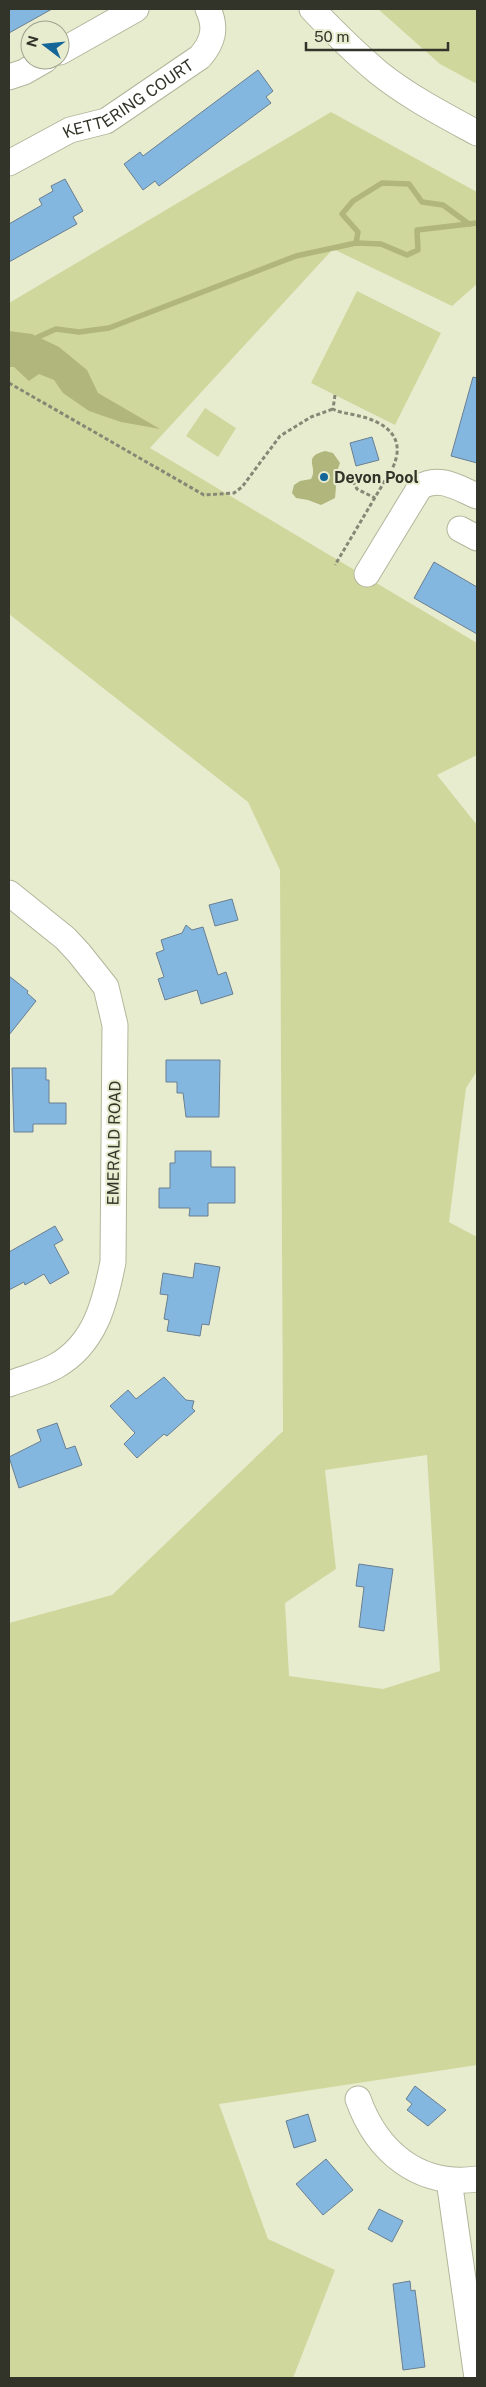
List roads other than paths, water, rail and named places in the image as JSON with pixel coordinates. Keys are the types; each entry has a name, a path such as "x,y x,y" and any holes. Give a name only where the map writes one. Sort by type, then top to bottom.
{"street":[{"path":"70,46 136,9"},
{"name":"KETTERING COURT","path":"9,163 70,130 106,121 200,58 209,46 213,32 212,18 208,9"},
{"path":"312,9 380,74 409,94 477,134"},
{"path":"9,77 28,70"},
{"path":"367,574 420,487 429,482 439,481 477,496"},
{"name":"EMERALD ROAD","path":"9,893 65,938 79,953 106,987 116,1025 113,1262 107,1292 98,1321 84,1344 56,1366 9,1384"},
{"path":"358,2099 373,2132 388,2150 407,2165 426,2174 449,2180 477,2179"},
{"path":"449,2180 476,2378"}],"waterway":[{"path":"356,243 358,232 342,214 353,201 382,183 409,184 422,202 443,205 469,224"},
{"path":"38,337 56,329 79,332 109,328 296,256 356,243 381,244 407,255 418,250 417,230 477,223"}],"place":[{"name":"Devon Pool","path":"324,477"}]}
